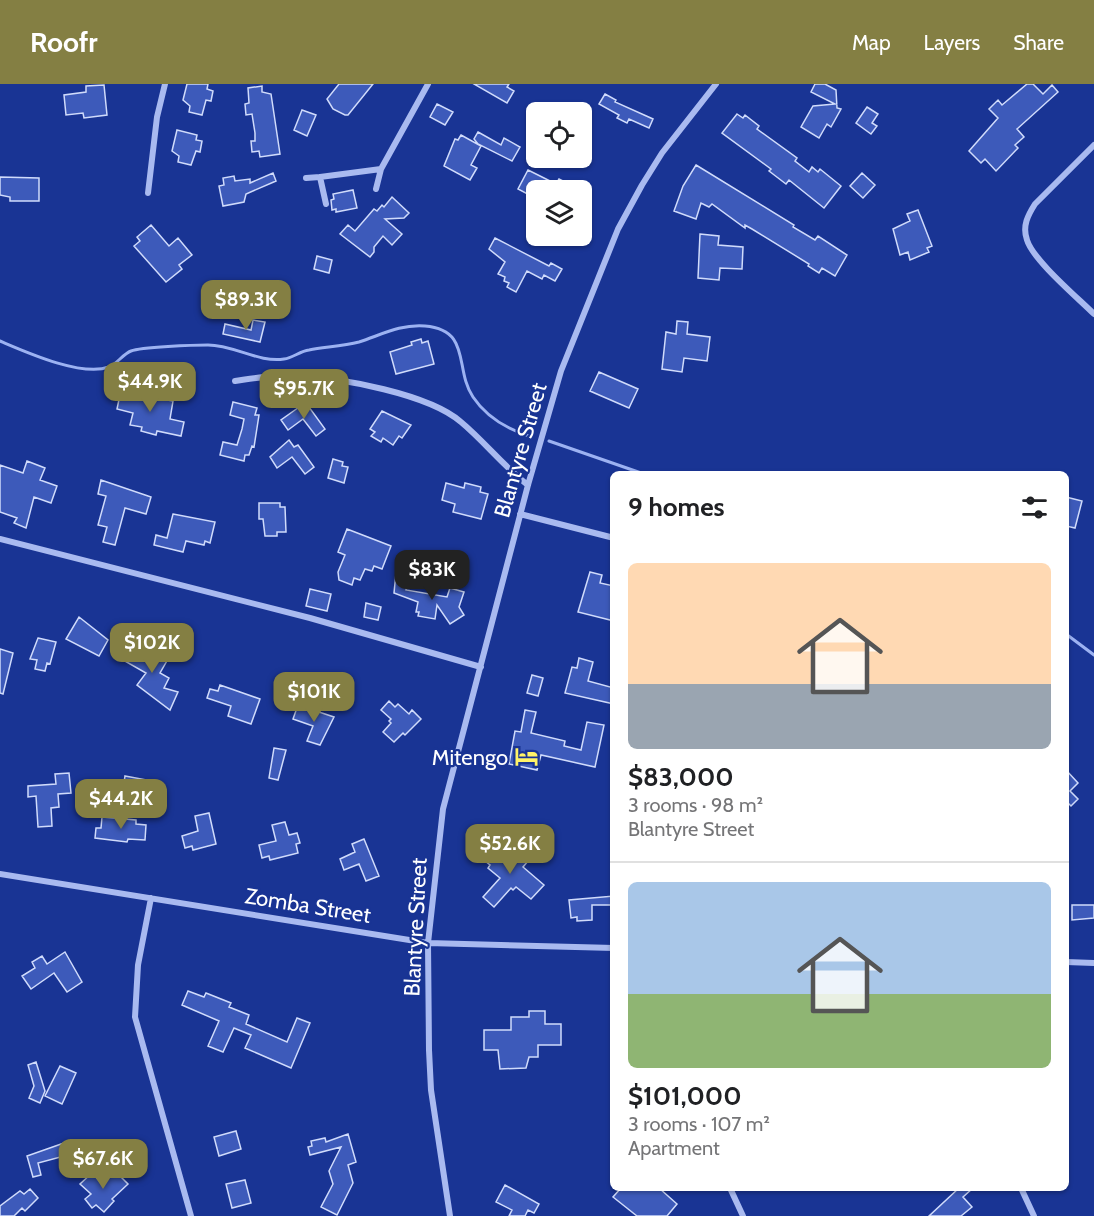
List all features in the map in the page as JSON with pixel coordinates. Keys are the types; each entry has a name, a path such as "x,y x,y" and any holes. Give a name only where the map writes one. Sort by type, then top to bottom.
{"street":[{"path":"148,193 158,117 165,84"},
{"path":"376,189 381,169 428,84"},
{"name":"Blantyre Street","path":"450,1216 431,1090 428,943 441,823 520,514 561,371 618,230 651,168 716,84"},
{"path":"1094,145 1035,204 1028,215 1025,228 1027,241 1034,254 1094,314"},
{"path":"306,178 381,169"},
{"path":"320,177 326,204"},
{"path":"235,381 299,375 370,387 408,397 460,421 509,470 528,484"},
{"path":"520,514 610,537"},
{"path":"0,539 310,618 481,667"},
{"name":"Zomba Street","path":"0,874 428,943 610,948"},
{"path":"151,898 138,965 135,1017 191,1216"},
{"path":"1069,962 1094,963"},
{"path":"731,1191 743,1216"},
{"path":"1022,1191 1034,1216"}],"building":[{"path":"187,84 208,84 207,89 213,91 211,101 206,100 202,115 189,112 190,106 183,100"},
{"path":"339,84 373,84 348,115 345,115 333,109 327,99"},
{"path":"474,84 509,84 507,87 514,91 507,103"},
{"path":"815,84 825,84 836,90 837,108 841,109 831,127 827,124 819,138 801,127 813,106 835,104 811,92"},
{"path":"1027,84 1033,84 1043,94 1052,85 1058,92 1017,129 1024,137 1015,145 1018,148 996,171 985,159 981,163 969,151 998,118 989,109 998,100 1002,105"},
{"path":"104,85 107,115 84,118 83,113 66,115 64,95 86,92 86,86"},
{"path":"262,86 262,92 271,94 280,154 260,157 259,151 252,152 251,141 255,141 255,133 252,114 246,115 245,104 249,103 248,88"},
{"path":"605,94 616,100 615,102 653,119 649,128 629,119 627,123 617,118 619,115 599,104"},
{"path":"437,104 453,112 445,125 430,117"},
{"path":"867,107 878,114 872,123 877,126 871,134 856,123"},
{"path":"302,110 316,115 307,136 294,130"},
{"path":"737,114 743,118 745,115 759,126 757,129 797,158 795,161 809,172 812,167 818,172 820,169 841,186 824,208 789,180 786,184 769,171 771,169 722,133"},
{"path":"177,130 197,135 196,140 202,141 200,152 196,151 191,165 178,162 179,156 172,151"},
{"path":"478,132 501,145 504,138 520,147 512,161 478,144 474,139"},
{"path":"461,135 481,146 471,165 477,168 470,180 444,166 455,139 458,140"},
{"path":"696,165 794,225 793,227 815,240 818,236 847,255 835,276 822,268 819,273 808,266 809,264 745,225 745,228 712,204 709,207 701,203 696,219 674,211 683,186"},
{"path":"528,170 548,180 526,180 526,193 518,189"},
{"path":"273,173 276,181 246,194 244,202 223,206 219,186 224,185 223,178 234,176 235,181 250,179 250,183"},
{"path":"862,173 875,185 863,198 850,186"},
{"path":"0,177 39,178 39,201 10,201 10,197 0,195"},
{"path":"353,190 357,208 336,212 336,209 332,210 333,194"},
{"path":"392,197 409,213 404,218 385,219 402,234 392,245 383,236 374,247 374,252 370,257 340,234 348,225 355,231 374,209 377,211 382,205 384,207"},
{"path":"918,210 932,246 927,248 929,252 910,260 908,252 900,255 893,229 910,221 907,214"},
{"path":"151,225 169,246 178,238 192,255 179,265 182,269 166,282 134,246 140,241 137,237"},
{"path":"700,234 719,236 718,245 743,247 742,269 720,268 719,280 698,278"},
{"path":"495,238 549,266 551,263 562,269 555,281 544,275 542,279 527,271 516,292 507,287 509,283 504,281 505,277 498,274 505,262 489,249"},
{"path":"317,256 332,260 329,273 314,269"},
{"path":"253,320 265,322 260,342 223,334 225,324 251,330"},
{"path":"677,321 688,322 687,334 710,337 707,361 684,358 682,372 662,369 666,332 676,334"},
{"path":"421,339 422,343 428,341 434,364 396,374 390,352 412,345 411,342"},
{"path":"599,372 638,389 629,408 590,391"},
{"path":"121,390 148,396 148,392 162,394 161,399 173,401 170,419 184,422 181,436 157,431 156,435 141,431 142,427 130,425 133,413 117,409"},
{"path":"233,402 257,408 255,415 259,415 254,447 252,446 249,455 245,455 244,461 220,455 223,442 237,445 242,429 244,419 230,415"},
{"path":"302,405 305,410 309,407 325,429 316,436 303,419 288,430 281,420"},
{"path":"382,411 411,425 402,438 399,436 393,445 383,438 381,442 371,436 375,432 370,429"},
{"path":"289,440 294,447 298,445 314,467 305,474 292,457 277,468 270,457"},
{"path":"333,459 343,462 342,466 348,467 344,483 328,478"},
{"path":"27,461 45,468 40,480 57,486 51,503 34,497 26,528 14,523 17,518 0,512 0,465 23,473"},
{"path":"101,480 151,497 146,514 125,508 115,545 103,542 107,527 98,525 106,496 98,494"},
{"path":"446,483 464,488 465,483 481,487 480,492 488,494 481,519 453,512 455,504 442,500"},
{"path":"1069,498 1082,501 1075,528 1069,527"},
{"path":"259,503 280,503 280,507 285,507 286,532 277,532 277,536 265,536 263,519 259,519"},
{"path":"173,514 215,522 210,543 205,541 204,545 186,541 183,552 154,545 156,535 167,538"},
{"path":"347,529 391,546 382,569 374,566 372,571 365,569 360,580 354,578 352,585 339,580 338,572 345,555 338,552"},
{"path":"406,555 419,557 417,571 404,570"},
{"path":"590,572 602,575 600,583 610,585 610,620 578,612"},
{"path":"396,573 408,575 406,590 447,597 450,588 464,592 459,607 464,615 450,624 437,605 435,619 418,616 419,612 416,612 418,602 394,593"},
{"path":"310,589 331,594 327,611 306,606"},
{"path":"366,603 381,607 378,620 364,617"},
{"path":"79,617 108,640 99,656 66,639"},
{"path":"38,638 56,642 50,664 47,663 45,671 35,669 37,660 30,659"},
{"path":"133,644 146,652 148,648 168,659 160,673 169,678 164,688 178,692 170,710 137,685 146,673 123,660"},
{"path":"0,649 13,653 3,694 0,693"},
{"path":"579,658 593,662 588,681 610,687 610,703 565,693 572,667 577,668"},
{"path":"532,675 543,678 538,696 527,693"},
{"path":"220,685 260,699 251,724 228,716 231,706 207,698 210,689 218,691"},
{"path":"389,701 395,707 398,704 409,714 412,710 421,719 405,735 403,733 394,742 383,732 391,723 389,721 391,719 381,710"},
{"path":"298,705 334,717 320,745 307,741 313,726 293,719"},
{"path":"525,710 536,712 531,733 565,741 564,746 581,750 587,722 604,725 595,767 541,755 537,770 509,764 515,731 521,732"},
{"path":"274,748 286,750 278,780 269,778"},
{"path":"69,773 71,793 58,794 59,807 51,808 52,826 38,827 36,796 28,797 28,786 56,784 55,774"},
{"path":"1069,773 1078,783 1070,791 1078,799 1071,806 1069,804"},
{"path":"125,776 147,780 145,792 123,789"},
{"path":"209,813 216,844 193,850 192,846 185,848 182,836 198,831 195,816"},
{"path":"102,817 136,820 136,824 146,825 145,840 128,839 127,842 95,838 96,828 101,828"},
{"path":"285,822 289,835 297,833 300,843 296,844 298,853 270,860 269,856 262,858 259,845 276,841 272,825"},
{"path":"364,839 379,876 366,881 359,864 344,870 340,859 355,852 352,844"},
{"path":"496,842 511,855 516,850 528,861 523,867 544,885 531,899 516,887 513,890 511,888 494,907 483,897 500,878 488,868 490,865 485,861 489,856 486,854"},
{"path":"610,896 610,905 592,905 592,920 577,921 577,917 571,918 569,900"},
{"path":"1072,905 1094,905 1094,918 1072,920"},
{"path":"65,952 82,982 67,992 54,973 31,989 22,976 35,968 32,962 42,956 47,964"},
{"path":"188,991 204,997 206,993 231,1003 229,1007 249,1015 246,1024 287,1042 297,1018 310,1023 291,1068 245,1048 251,1035 234,1028 223,1052 208,1046 219,1021 182,1005"},
{"path":"529,1011 545,1011 545,1024 561,1024 561,1045 538,1045 538,1057 529,1057 526,1068 500,1069 498,1050 484,1050 484,1030 511,1030 511,1017 529,1017"},
{"path":"36,1062 45,1091 40,1103 29,1098 34,1086 28,1065"},
{"path":"60,1066 76,1073 62,1104 45,1096"},
{"path":"236,1131 241,1149 219,1156 214,1137"},
{"path":"348,1134 356,1162 348,1165 353,1183 337,1215 321,1207 333,1184 329,1171 341,1147 310,1155 308,1147 312,1146 311,1141 325,1138 326,1142"},
{"path":"64,1143 68,1155 38,1163 41,1175 33,1177 27,1156"},
{"path":"115,1171 128,1184 112,1199 114,1201 104,1212 96,1205 92,1208 85,1199 91,1194 80,1184 92,1173 102,1184"},
{"path":"245,1180 251,1203 232,1208 226,1184"},
{"path":"505,1185 539,1204 534,1213 528,1210 525,1216 509,1216 512,1210 496,1202"},
{"path":"30,1189 38,1198 25,1211 22,1208 14,1216 0,1216 0,1206 20,1191 24,1194"},
{"path":"618,1191 662,1191 677,1204 667,1216 637,1216 613,1197"},
{"path":"956,1191 970,1191 963,1197 972,1207 961,1216 929,1216"}],"waterway":[{"path":"0,341 54,362 84,369 97,369 112,366 125,354 145,348 208,345 275,360 306,351 359,342 399,328 425,326 440,329 450,335 456,343 467,386 485,411 507,427 532,437"},
{"path":"549,441 635,471"},
{"path":"1069,636 1094,655"}],"place":[{"name":"Mitengo","path":"526,757"}]}
